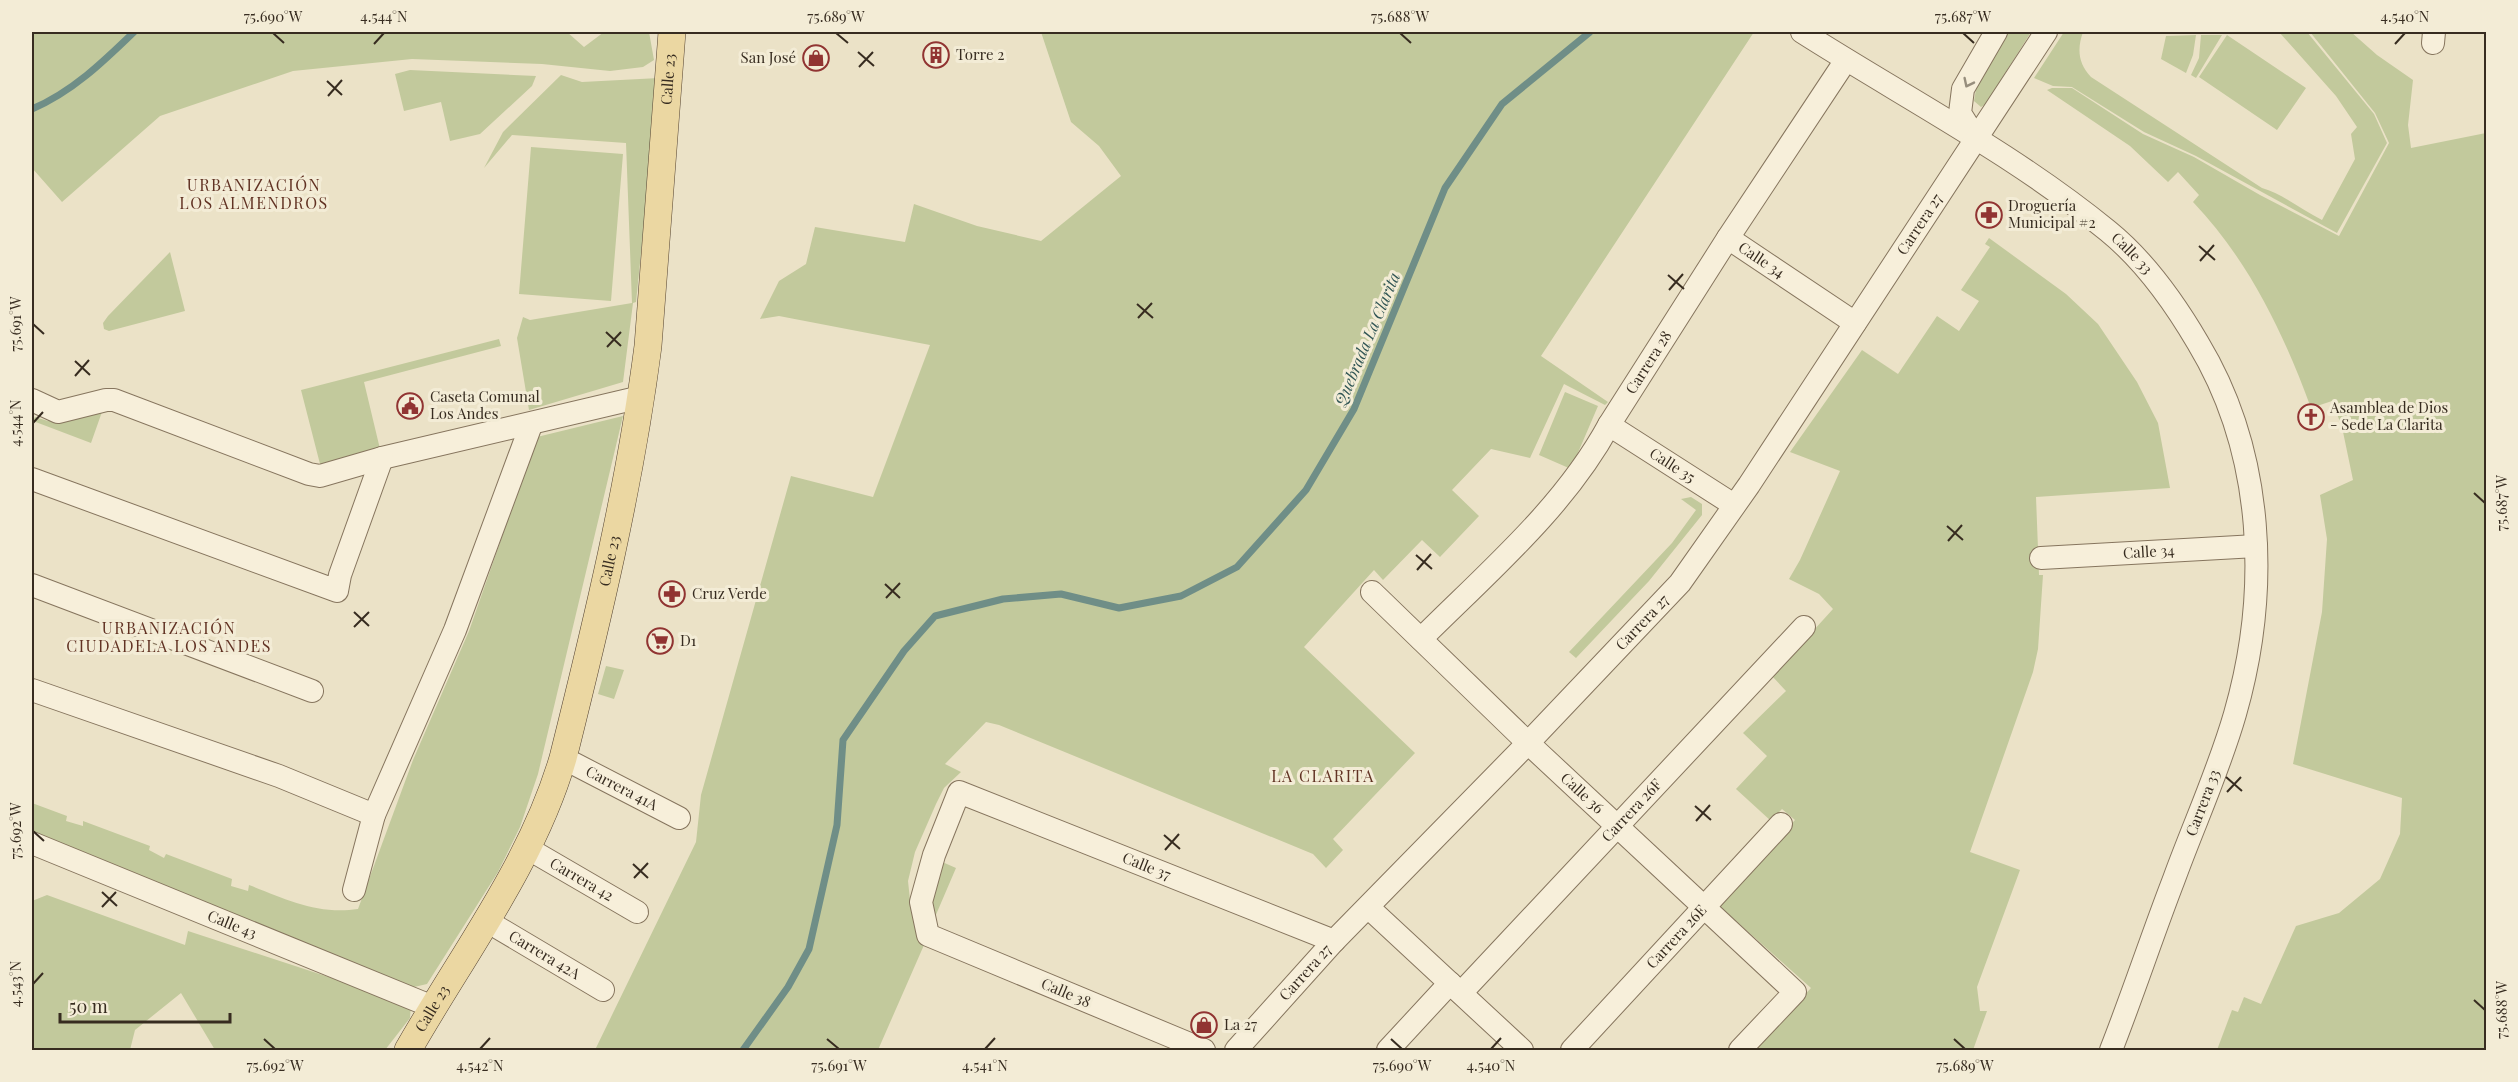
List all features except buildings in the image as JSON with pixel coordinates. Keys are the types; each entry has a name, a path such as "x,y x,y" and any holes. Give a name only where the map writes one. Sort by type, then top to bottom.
{"main road":[{"name":"Calle 23","path":"408,1050 527,848 555,784 563,758 619,525 641,397 649,334 672,32"}],"street":[{"name":"Calle 33","path":"1803,32 2042,182 2109,232 2146,269 2184,318 2217,373 2232,415 2253,501 2256,546"},
{"path":"1976,139 1960,113 1963,89 1996,32"},
{"name":"Carrera 27","path":"1236,1050 1334,941 1528,744 1680,583 1734,505 2046,32"},
{"name":"Carrera 28","path":"1421,639 1534,526 1594,453 1609,425 1728,238 1846,60"},
{"name":"Calle 34","path":"1728,238 1855,322"},
{"path":"32,400 57,412 114,400 309,474 320,476 382,458 531,425 641,397"},
{"path":"354,890 374,815 455,630 531,425"},
{"name":"Calle 35","path":"1609,425 1734,505"},
{"path":"32,479 337,591 340,574 382,458"},
{"name":"Calle 34","path":"2041,558 2256,546"},
{"name":"Carrera 33","path":"2111,1050 2212,781 2235,713 2250,645 2257,583 2256,546"},
{"path":"32,585 312,691"},
{"name":"Calle 36","path":"1372,592 1528,744 1795,993 1740,1050"},
{"name":"Carrera 26F","path":"1388,1050 1456,988 1617,826 1804,627"},
{"path":"32,690 279,776 374,815"},
{"name":"Carrera 41A","path":"563,758 680,818"},
{"name":"Calle 37","path":"928,935 921,902 933,855 959,792 1334,941"},
{"name":"Carrera 26E","path":"1572,1050 1705,909 1781,824"},
{"name":"Calle 43","path":"32,843 433,1007"},
{"name":"Carrera 42","path":"527,848 637,912"},
{"path":"1369,908 1522,1050"},
{"name":"Carrera 42A","path":"485,920 603,990"},
{"name":"Calle 38","path":"928,935 1204,1050"}],"green space":[{"path":"32,32 567,32 584,47 604,32 649,32 654,60 643,67 610,71 542,64 412,59 293,71 160,116 62,202 32,168"},
{"path":"1041,32 1754,32 1541,356 1608,402 1605,405 1564,384 1530,458 1491,449 1452,490 1479,516 1440,557 1422,540 1383,580 1374,570 1304,647 1415,753 1333,839 1343,850 1326,868 1313,854 999,725 986,722 945,764 961,772 944,788 915,852 908,881 911,909 924,945 878,1050 595,1050 696,842 701,795 791,476 873,497 930,345 779,316 760,319 779,281 806,264 815,227 905,242 914,204 977,226 1041,241 1121,176 1099,146 1071,122"},
{"path":"2005,32 2031,32 1986,104 1981,107 1974,101 1979,72"},
{"path":"2064,32 2083,32 2080,56 2083,66 2091,77 2262,188 2285,198 2322,220 2355,159 2351,134 2357,127 2336,96 2279,32 2307,32 2374,114 2387,143 2337,233 2196,156 2144,132 2072,87 2053,86 2034,78"},
{"path":"2310,32 2351,32 2377,55 2413,80 2408,125 2411,148 2486,133 2486,1050 2217,1050 2232,1010 2238,1012 2244,997 2261,1004 2296,926 2339,913 2380,879 2400,834 2402,798 2293,764 2322,612 2327,539 2320,495 2353,480 2342,427 2332,401 2311,408 2289,352 2248,273 2231,248 2193,202 2199,195 2178,172 2168,182 2130,146 2047,90 2072,88 2143,134 2194,157 2339,236 2389,143 2375,113"},
{"path":"2196,35 2193,55 2186,73 2161,59 2166,36"},
{"path":"2201,35 2222,35 2196,78 2191,75 2199,58"},
{"path":"2227,35 2306,88 2277,130 2199,77"},
{"path":"410,70 536,76 532,86 480,134 450,141 441,102 404,111 395,74"},
{"path":"561,75 582,82 659,78 636,302 633,303 623,382 529,410 517,338 523,317 530,320 632,303 626,143 512,135 484,168 503,132"},
{"path":"531,147 623,154 611,301 519,294"},
{"path":"1989,238 2066,294 2098,324 2137,382 2158,423 2170,488 2036,497 2039,575 2043,575 2038,649 2033,672 1970,852 2020,870 1977,987 1980,1011 1987,1011 1973,1050 1753,1050 1811,988 1718,905 1795,820 1782,809 1771,821 1736,789 1767,756 1743,733 1786,691 1772,676 1833,609 1819,594 1789,579 1800,560 1840,471 1790,452 1862,350 1898,374 1937,316 1959,331 1979,301 1961,290 1990,247 1985,244"},
{"path":"170,252 185,311 109,331 104,329 103,323 108,316"},
{"path":"499,339 501,346 364,382 380,449 320,464 301,390"},
{"path":"1565,392 1598,406 1571,469 1539,455"},
{"path":"103,409 91,443 33,421 35,417 48,421"},
{"path":"623,416 538,774 520,827 498,872 427,984 414,987 382,976 32,837 32,803 67,816 66,821 83,826 83,821 150,846 149,850 164,858 166,854 232,879 231,886 248,891 249,885 315,908 358,909 413,760 469,631 537,437"},
{"path":"1691,497 1702,504 1702,515 1649,581 1576,658 1569,652 1672,543 1696,510 1681,499"},
{"path":"606,666 624,670 614,699 598,694"},
{"path":"940,861 956,868 935,917 931,907"},
{"path":"47,895 185,945 188,931 411,1004 410,1018 385,1050 215,1050 181,993 135,1030 130,1050 32,1050 32,901"}],"waterway":[{"path":"32,109 74,85 134,32"},
{"name":"Quebrada La Clarita","path":"743,1050 788,987 809,949 837,825 843,740 904,651 935,616 1003,599 1061,594 1119,608 1181,596 1237,567 1306,490 1354,409 1445,188 1502,104 1590,32"}],"place":[{"name":"Torre 2","path":"936,55"},
{"name":"San José","path":"816,58"},
{"name":"Droguería Municipal #2","path":"1989,215"},
{"name":"Caseta Comunal Los Andes","path":"410,406"},
{"name":"Asamblea de Dios - Sede La Clarita","path":"2311,417"},
{"name":"Cruz Verde","path":"672,594"},
{"name":"D1","path":"660,641"},
{"name":"La 27","path":"1204,1025"}],"district":[{"name":"URBANIZACIÓN LOS ALMENDROS","path":"254,194"},
{"name":"URBANIZACIÓN CIUDADELA LOS ANDES","path":"169,637"},
{"name":"LA CLARITA","path":"1323,776"}]}
